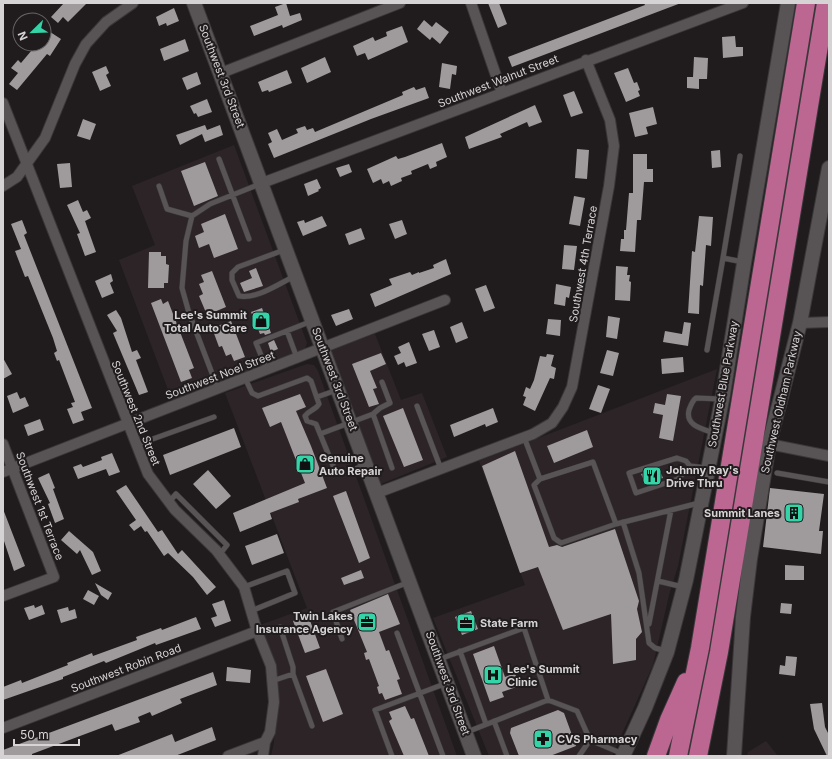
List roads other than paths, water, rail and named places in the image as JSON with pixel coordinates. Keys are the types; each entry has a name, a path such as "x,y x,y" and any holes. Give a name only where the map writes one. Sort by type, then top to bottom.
{"highway":[{"path":"678,756 700,648 806,3"},
{"path":"699,754 719,652 826,3"},
{"path":"656,756 669,720 700,648"}],"street":[{"path":"3,186 16,177 45,138 75,64 86,44 106,22 133,3"},
{"name":"Southwest 3rd Street","path":"194,3 378,493 474,756"},
{"path":"221,73 400,3"},
{"path":"472,3 502,93"},
{"name":"Southwest Walnut Street","path":"262,184 586,60 743,3"},
{"name":"Southwest Blue Parkway","path":"623,755 645,708 667,652 684,587 722,399 788,3"},
{"name":"Southwest 4th Terrace","path":"378,493 524,437 552,423 564,407 572,386 609,186 614,146 610,120 586,60"},
{"name":"Southwest 2nd Street","path":"4,106 127,424 148,474 169,502 220,554 244,587 257,631 271,666 274,702 270,732 265,742 263,756"},
{"name":"Southwest Oldham Parkway","path":"736,756 746,586 769,444 800,323 829,168"},
{"name":"Southwest Noel Street","path":"3,472 446,300"},
{"path":"800,323 829,322"},
{"name":"Southwest 1st Terrace","path":"3,444 54,577 3,596"},
{"path":"769,444 829,456"},
{"name":"Southwest Robin Road","path":"3,728 257,631"},
{"path":"228,756 265,742"}],"lane":[{"path":"707,350 740,156"},
{"path":"219,159 248,239"},
{"path":"218,389 189,313 182,288 186,242 192,216 210,204 262,184"},
{"path":"158,186 167,209 192,216"},
{"path":"287,249 238,267 232,273 232,280 239,296 248,297 264,292 296,276"},
{"path":"723,258 744,262"},
{"path":"267,370 256,343 313,321"},
{"path":"287,331 297,358"},
{"path":"245,378 252,393 258,396 307,378 311,381 319,404 305,416 307,421 316,424 334,468 342,472 367,465"},
{"path":"320,434 373,414 380,408 390,403 382,382"},
{"path":"317,397 338,389"},
{"path":"715,433 693,425 688,418 688,414 693,401 696,398 722,399"},
{"path":"417,406 441,468"},
{"path":"373,414 392,468"},
{"path":"136,445 214,417"},
{"path":"524,437 540,479"},
{"path":"690,466 678,479 636,493 629,473 677,458 686,461 690,466 708,468"},
{"path":"616,524 593,462 540,479 534,485 554,538 561,543 622,522 702,502"},
{"path":"777,473 829,482"},
{"path":"648,643 649,621 671,510"},
{"path":"622,522 639,572 645,607 648,643 655,648 667,652"},
{"path":"244,587 287,571 295,593 251,611"},
{"path":"342,639 333,612 410,581"},
{"path":"658,581 684,587"},
{"path":"280,627 293,667 293,674 312,726"},
{"path":"439,659 524,628 548,700"},
{"path":"396,633 442,756"},
{"path":"460,651 486,724"},
{"path":"272,681 293,674"},
{"path":"392,756 375,710 448,683"},
{"path":"466,732 548,700 577,712 590,740 623,755"},
{"path":"494,721 507,756"},
{"path":"579,756 590,740"}],"place":[{"name":"Lee's Summit Total Auto Care","path":"261,321"},
{"name":"Genuine Auto Repair","path":"305,464"},
{"name":"Johnny Ray's Drive Thru","path":"652,476"},
{"name":"Summit Lanes","path":"794,513"},
{"name":"Twin Lakes Insurance Agency","path":"367,622"},
{"name":"State Farm","path":"466,623"},
{"name":"Lee's Summit Clinic","path":"493,675"},
{"name":"CVS Pharmacy","path":"543,739"}]}
